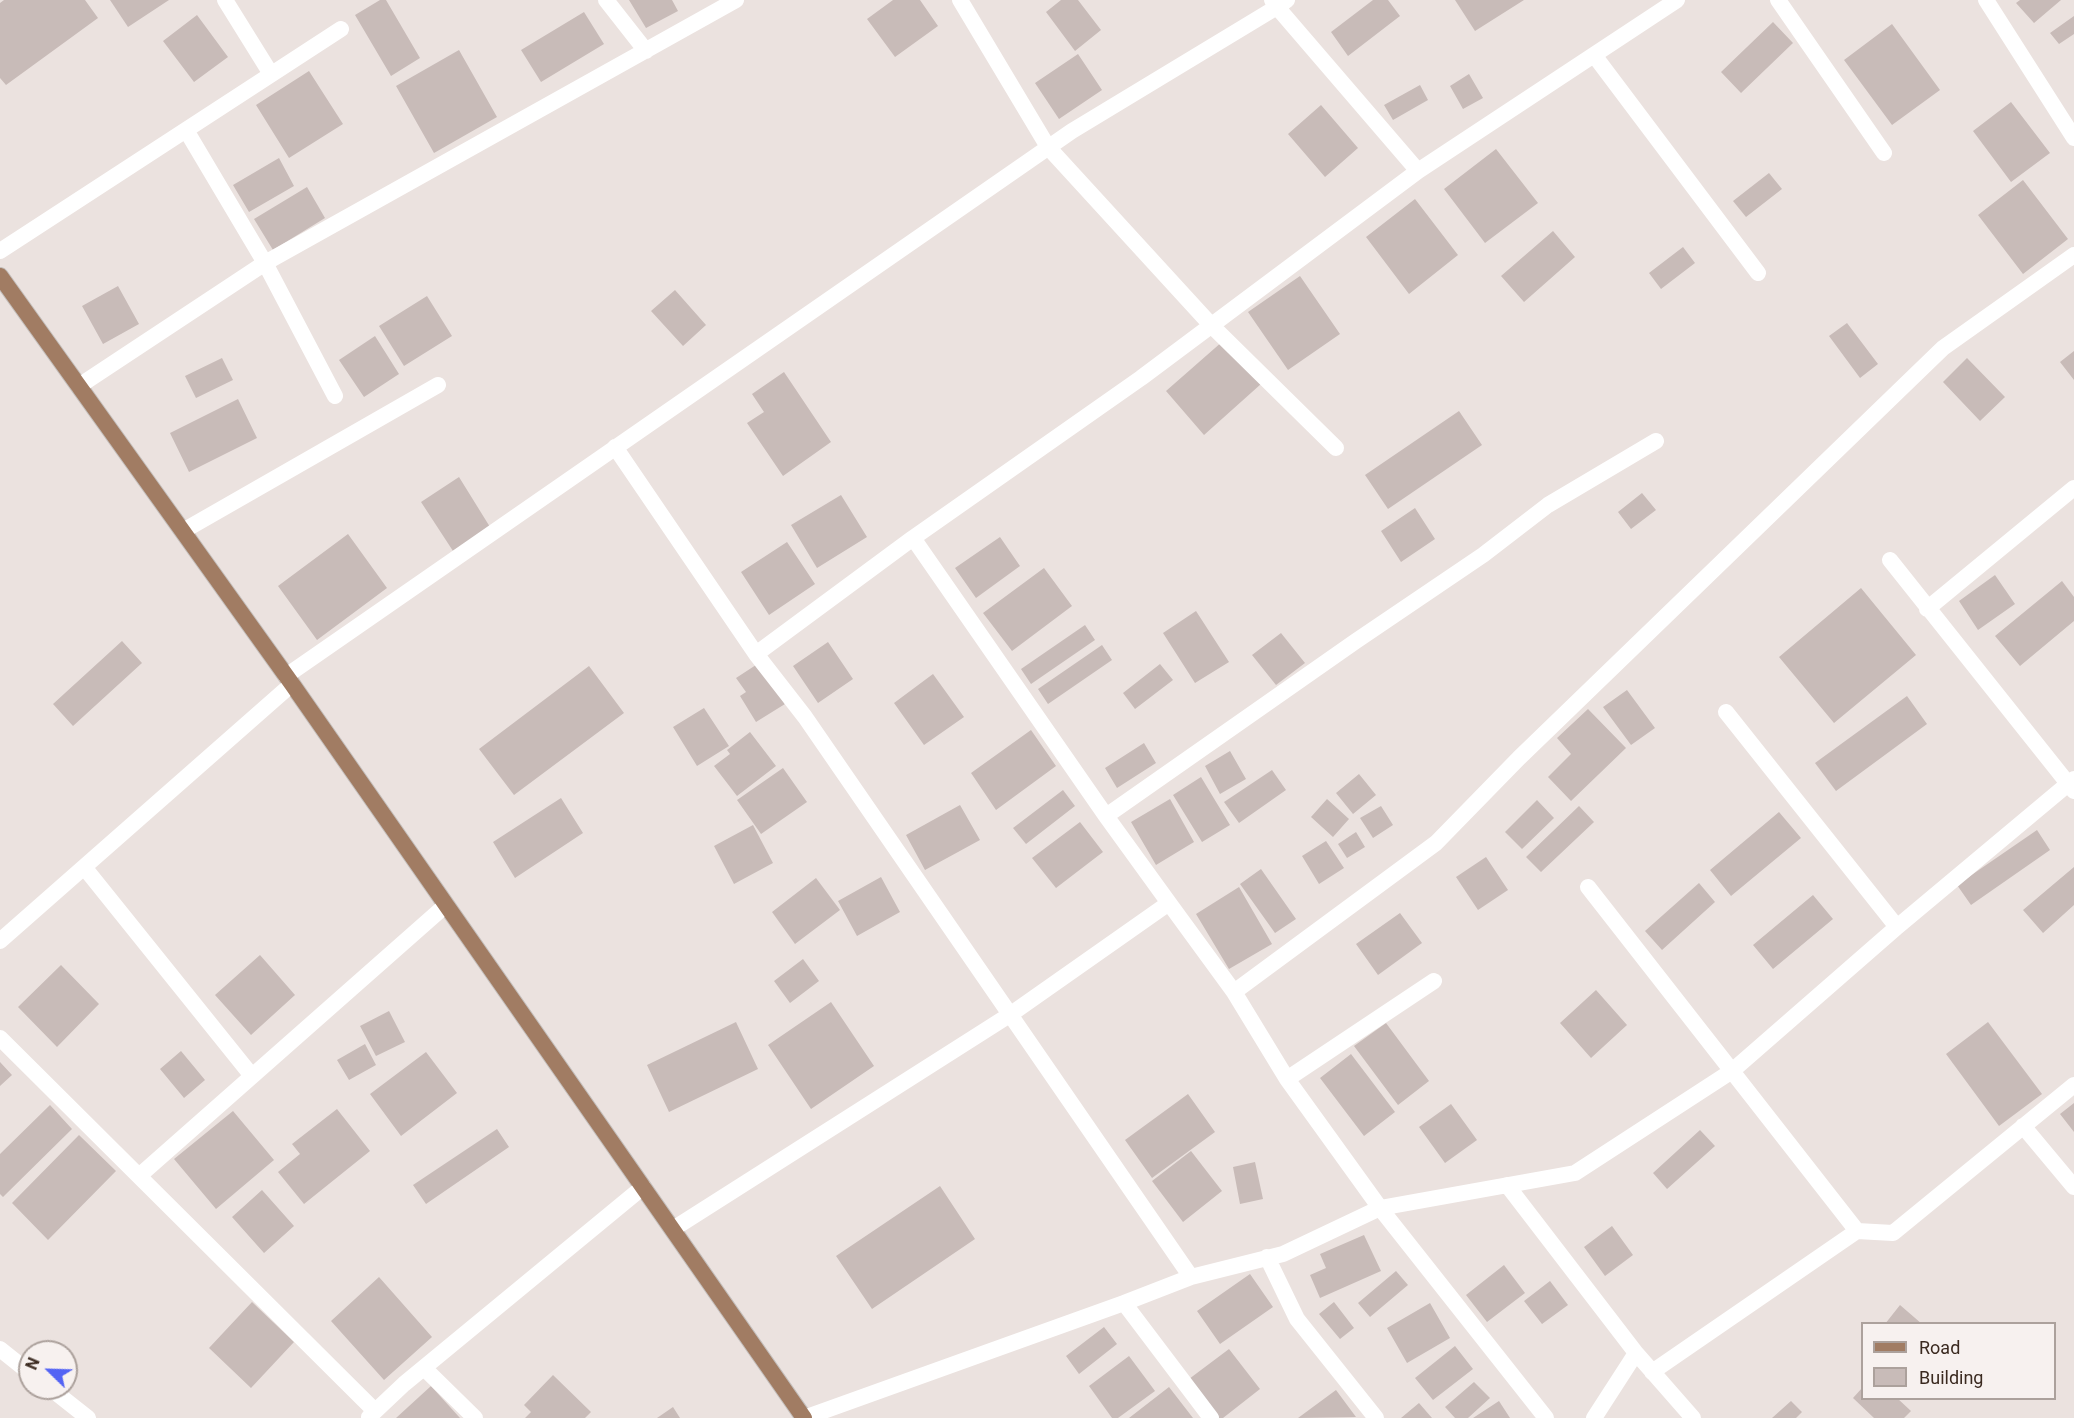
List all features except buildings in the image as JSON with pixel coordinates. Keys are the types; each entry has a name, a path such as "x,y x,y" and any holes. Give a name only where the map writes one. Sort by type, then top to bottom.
{"main road":[{"path":"0,276 289,680 804,1418"}],"street":[{"path":"225,0 271,74"},
{"path":"606,0 646,51"},
{"path":"79,386 265,263 736,0"},
{"path":"960,0 1048,147 1211,325 1336,448"},
{"path":"756,654 913,538 1131,384 1418,171 1677,0"},
{"path":"1778,0 1884,153"},
{"path":"1986,0 2074,138"},
{"path":"0,941 289,680 615,447 1048,147 1279,2 1418,171"},
{"path":"0,251 340,29"},
{"path":"1594,55 1758,273"},
{"path":"186,130 265,263 335,396"},
{"path":"1234,992 1436,843 1519,758 1944,348 2074,255"},
{"path":"183,531 438,385"},
{"path":"1106,816 1356,640 1483,555 1548,505 1656,441"},
{"path":"615,447 756,654 805,717 1191,1277"},
{"path":"1927,609 2074,488"},
{"path":"913,538 1106,816 1234,992 1287,1079 1380,1208 1546,1418"},
{"path":"804,1418 1191,1277 1283,1254 1380,1208 1575,1173 1732,1071 1897,927 2072,785 1927,609 1890,560"},
{"path":"1726,712 1897,927"},
{"path":"84,867 252,1076"},
{"path":"1588,887 1857,1231"},
{"path":"673,1229 1011,1014 1169,903"},
{"path":"139,1176 446,905"},
{"path":"1287,1079 1434,981"},
{"path":"0,1038 139,1176 371,1415 424,1368 643,1187"},
{"path":"1652,1372 1857,1231 1893,1233 2074,1085"},
{"path":"2023,1126 2074,1187"},
{"path":"1508,1185 1636,1353 1693,1418"},
{"path":"1267,1257 1297,1318 1376,1418"},
{"path":"1124,1303 1211,1418"},
{"path":"0,1349 18,1363"},
{"path":"1594,1418 1636,1353"},
{"path":"424,1368 475,1418"},
{"path":"65,1400 88,1418"}]}
